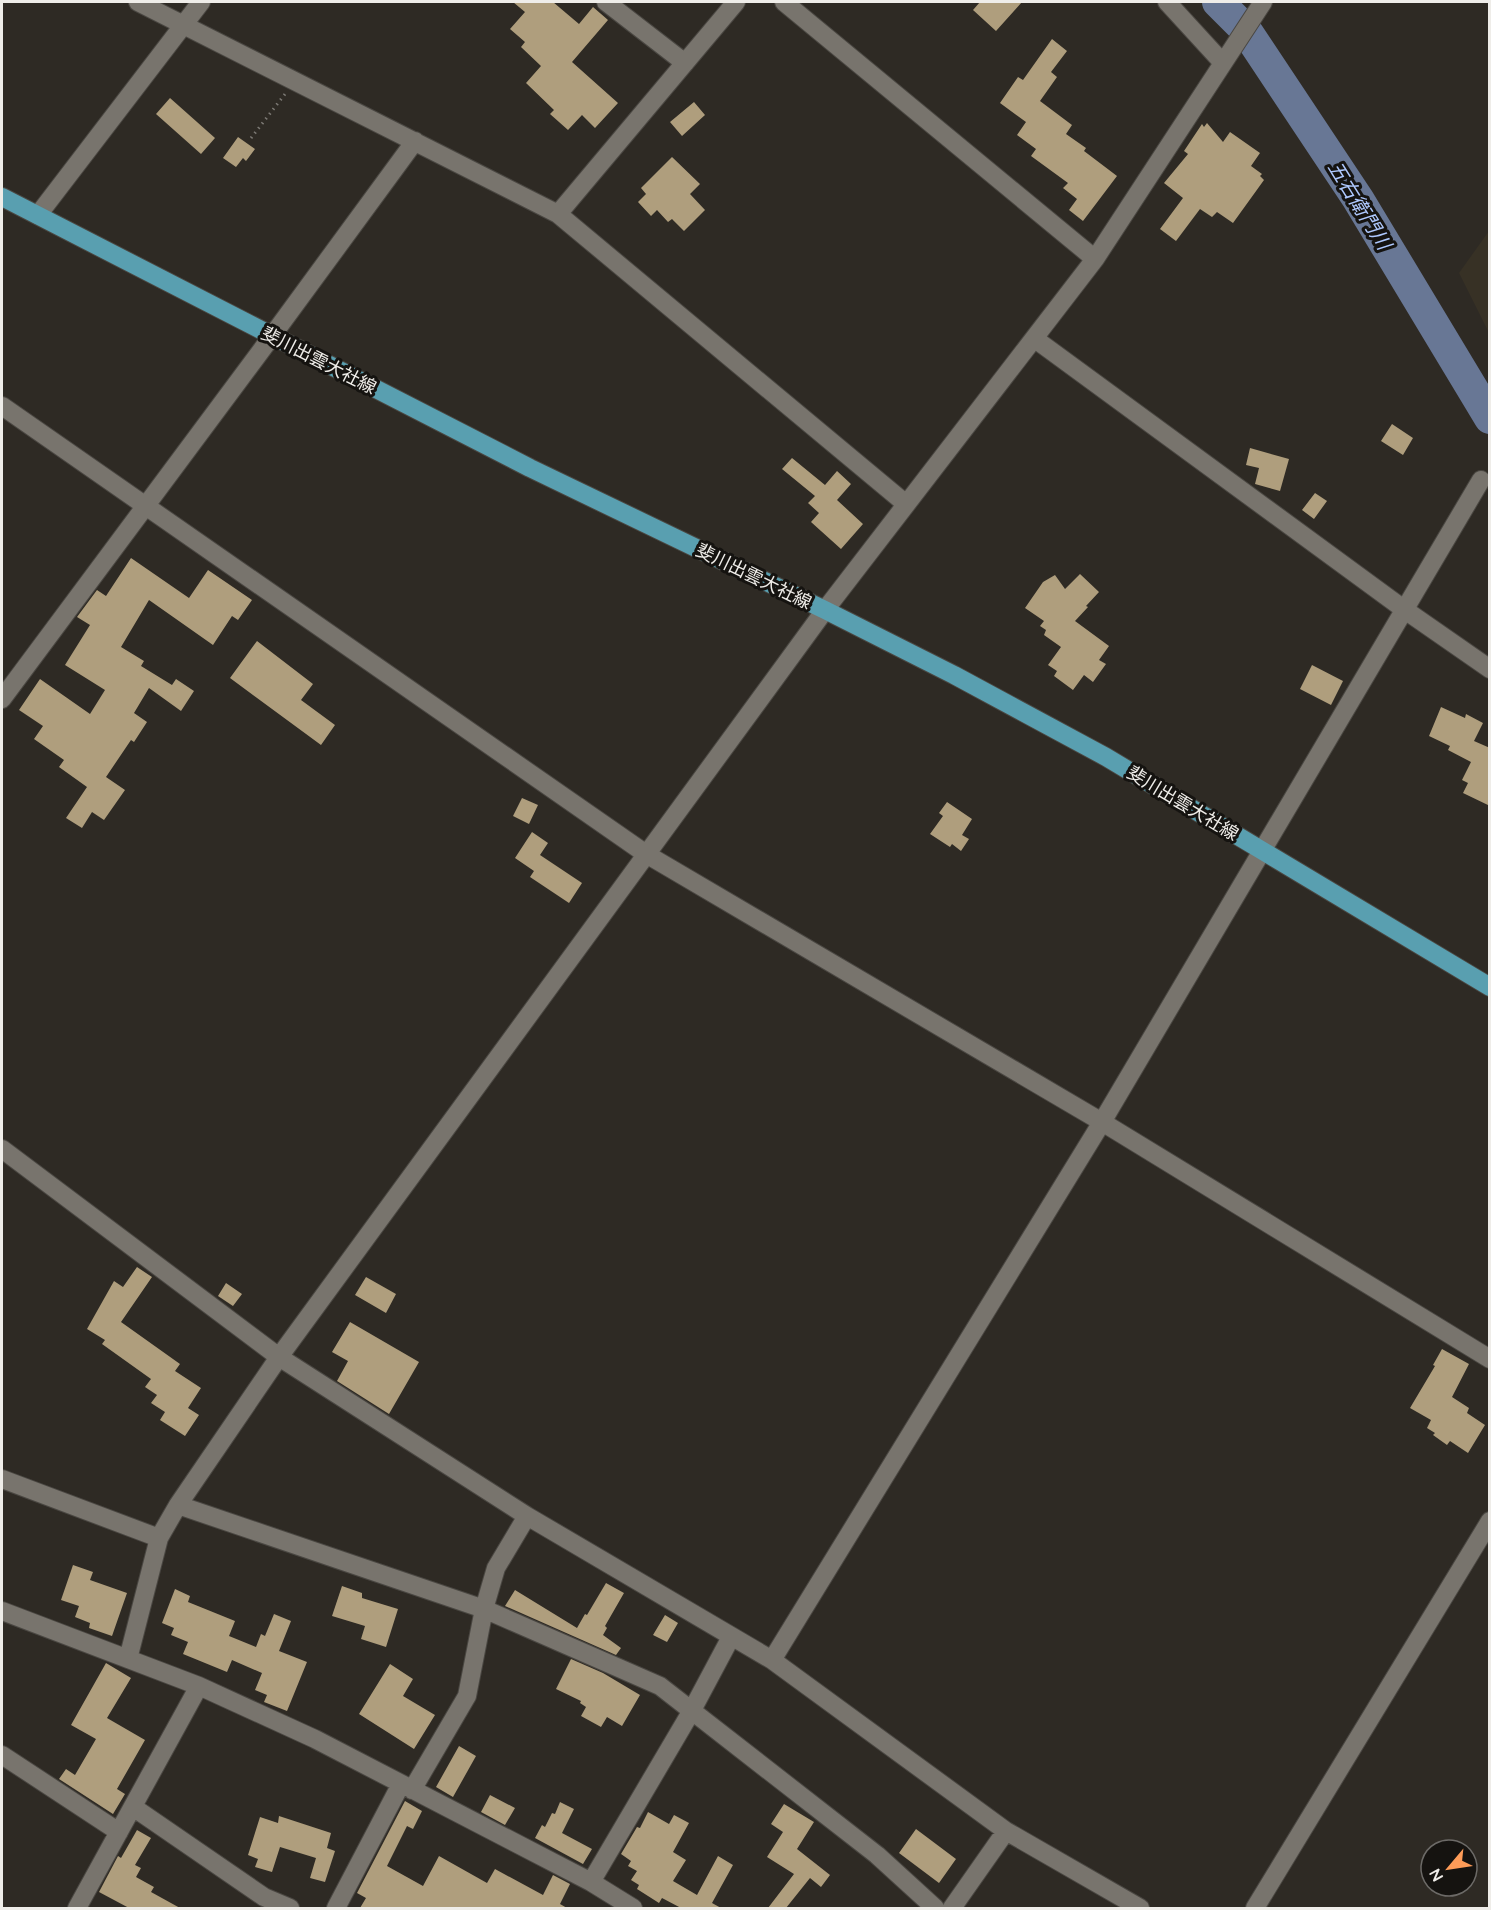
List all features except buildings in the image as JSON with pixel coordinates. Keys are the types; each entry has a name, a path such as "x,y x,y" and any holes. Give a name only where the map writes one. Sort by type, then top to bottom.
{"main road":[{"name":"斐川出雲大社線","path":"2,197 530,468 825,610 954,675 1106,757 1490,987"}],"street":[{"path":"138,2 558,214 906,504"},
{"path":"38,215 201,2"},
{"path":"606,2 685,63"},
{"path":"558,214 736,2"},
{"path":"784,2 1095,259"},
{"path":"1167,2 1221,62"},
{"path":"128,1659 159,1538 178,1505 279,1357 825,610 1095,259 1221,62 1263,2"},
{"path":"2,699 415,141"},
{"path":"1035,339 1405,610 1490,669"},
{"path":"2,406 646,854 1102,1122 1490,1359"},
{"path":"772,1660 1102,1122 1481,480"},
{"path":"2,1149 279,1357 527,1516 772,1660 1006,1831 1140,1908"},
{"path":"2,1479 159,1538"},
{"path":"178,1505 484,1609 660,1686 877,1855 935,1908"},
{"path":"336,1908 407,1787 467,1696 484,1609 496,1568 527,1516"},
{"path":"1255,1908 1490,1521"},
{"path":"2,1611 199,1686 315,1739 591,1882 633,1908"},
{"path":"591,1882 691,1712 731,1637"},
{"path":"77,1908 199,1686"},
{"path":"2,1755 119,1832"},
{"path":"133,1807 264,1897 290,1908"},
{"path":"952,1908 1006,1831"}],"path":[{"path":"251,138 295,81"}],"shaded area":[{"path":"1489,231 1489,333 1459,273"}],"waterway":[{"name":"五右衛門川","path":"1218,2 1245,29 1358,199 1490,418"}]}
